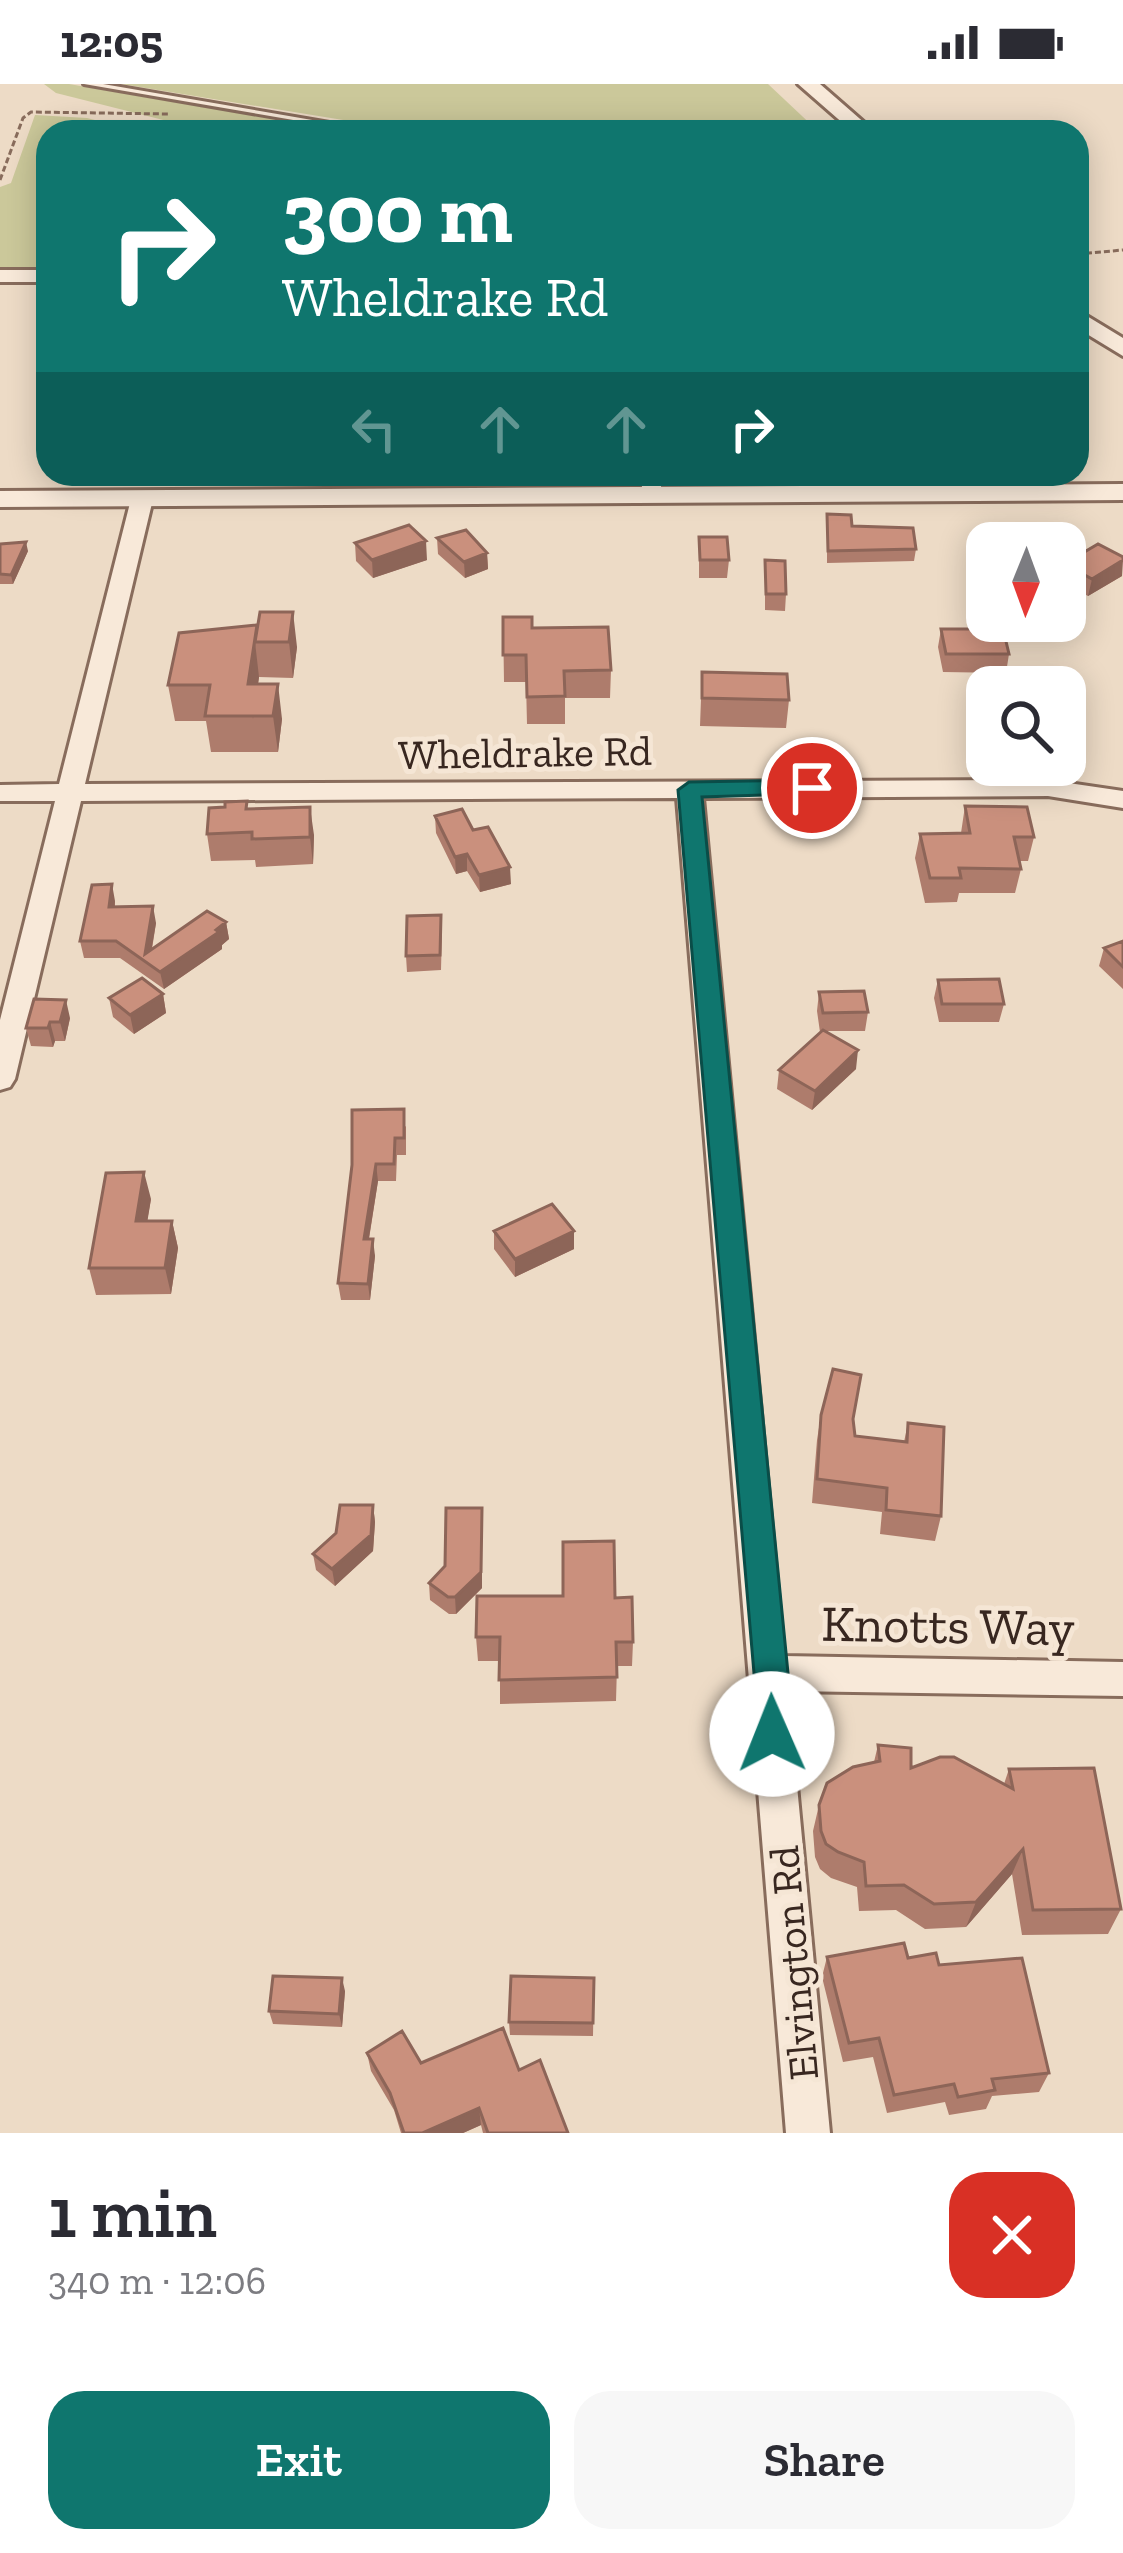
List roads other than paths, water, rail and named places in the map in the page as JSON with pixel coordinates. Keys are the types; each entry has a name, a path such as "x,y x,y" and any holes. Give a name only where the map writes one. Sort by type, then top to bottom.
{"street":[{"path":"808,84 851,120"},
{"path":"0,275 36,276"},
{"path":"1089,325 1123,349"},
{"path":"0,499 142,500 618,486"},
{"path":"719,486 1123,492"},
{"path":"0,1078 142,500"},
{"name":"Wheldrake Rd","path":"0,793 1063,789 1123,800"},
{"name":"Elvington Rd","path":"689,790 771,1673 808,2133"},
{"name":"Knotts Way","path":"771,1673 1123,1679"}],"lane":[{"path":"88,84 300,120"}]}
